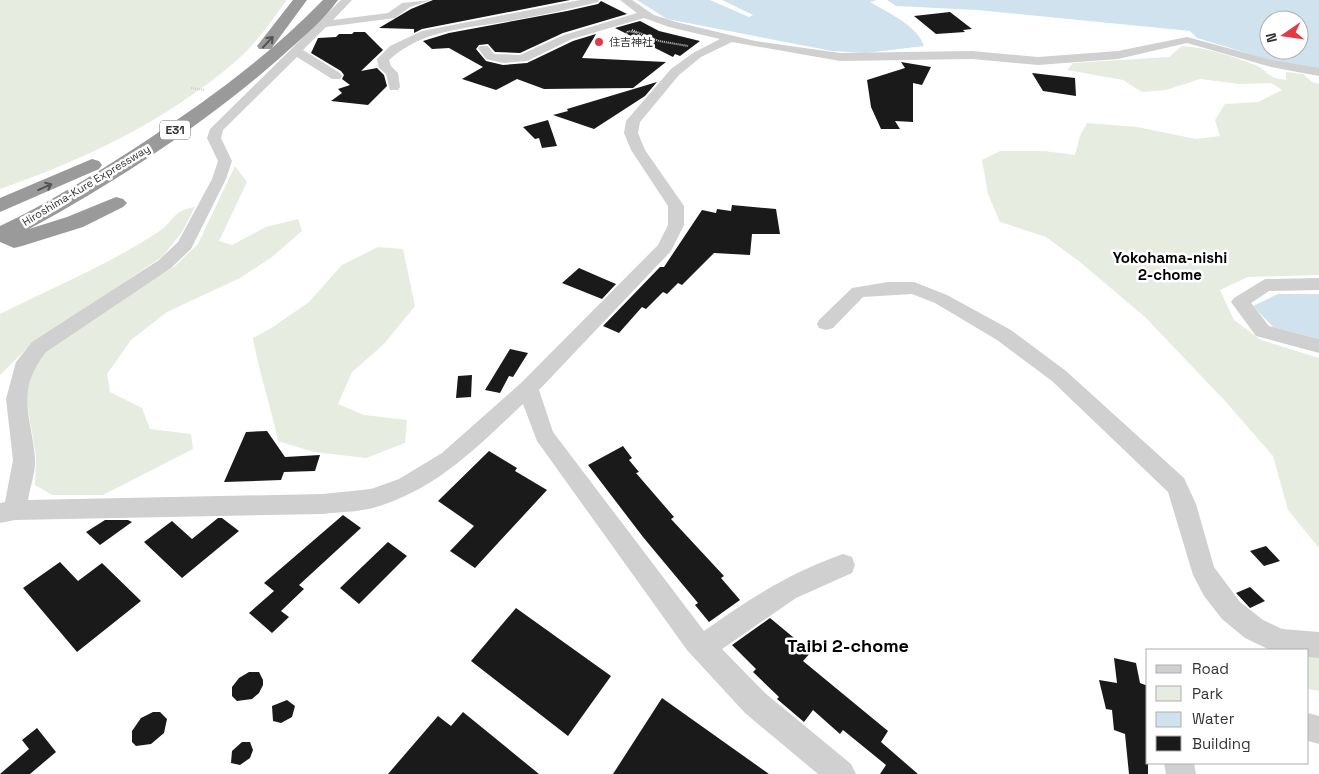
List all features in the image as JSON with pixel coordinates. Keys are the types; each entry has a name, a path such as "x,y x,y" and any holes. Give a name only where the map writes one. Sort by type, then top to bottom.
{"highway":[{"name":"Hiroshima-Kure Expressway","path":"0,206 107,158 202,99 266,45 300,0"},
{"name":"Hiroshima-Kure Expressway","path":"0,235 48,210 117,168 287,52 332,0"},
{"path":"190,136 287,52"},
{"path":"0,245 75,222 116,203"}],"street":[{"path":"348,0 325,24 287,52 217,129 214,138 225,161 219,179 185,245 165,264 40,347 23,367 16,399 24,460 8,511 323,504 372,499 408,486 450,459 528,388 665,247 676,225 676,206 638,150 631,133 634,121 674,72 705,51 732,38"},
{"path":"325,24 391,16 406,5 426,0"},
{"path":"394,87 392,73 385,68 383,59 388,53 403,44 459,24 480,23 594,0"},
{"path":"625,0 646,14 672,25 755,44 847,58 972,55 1023,61 1118,54 1187,40 1271,63 1319,72"},
{"path":"580,2 617,22"},
{"path":"484,48 490,57 517,61 537,54 567,38 646,14"},
{"path":"287,52 336,76"},
{"path":"1319,284 1265,286 1240,302 1264,331 1319,346"},
{"path":"826,324 858,292 888,288 914,288 941,299 1004,335 1060,376 1176,485 1186,502 1199,560 1214,593 1245,624 1282,642 1319,645"},
{"path":"528,388 544,435 702,648 754,703 840,774"},
{"path":"702,648 775,597 815,574 843,565"}],"path":[{"path":"617,22 658,41 663,40 705,51"},
{"path":"618,38 624,37 628,32 638,33"}],"green space":[{"path":"0,0 287,0 263,32 236,61 182,102 153,120 94,151 0,189"},
{"path":"1182,46 1210,51 1255,65 1271,76 1280,79 1286,80 1286,72 1303,74 1312,82 1319,84 1319,275 1248,277 1220,290 1234,320 1261,340 1319,358 1319,548 1288,510 1273,456 1225,401 1145,317 1080,262 1046,237 1000,222 988,194 982,160 1000,151 1044,151 1075,155 1080,136 1087,123 1137,127 1196,139 1220,136 1215,120 1225,104 1258,102 1282,90 1271,83 1239,84 1200,79 1166,90 1142,92 1123,80 1067,70 1073,63 1169,57"},
{"path":"235,166 247,182 219,241 232,245 266,227 298,219 302,231 272,257 240,278 167,312 131,340 107,374 110,392 142,408 150,429 191,434 193,449 103,495 52,495 35,485 36,457 26,397 33,368 47,349 107,307 175,266 198,244"},
{"path":"195,207 182,232 163,256 26,349 0,375 0,314 120,255 158,232 181,211"},
{"path":"378,247 403,249 415,306 384,344 352,372 338,404 364,415 407,420 405,443 366,458 314,452 278,441 253,338 273,327 309,302 342,265"},
{"path":"1309,654 1319,655 1319,691 1309,689"}],"water":[{"path":"637,0 710,0 749,17 753,15 722,0 877,0 870,2 909,26 924,46 866,53 832,51 667,19"},
{"path":"887,0 1319,0 1319,70 1271,60 1309,60 1309,10 1259,10 1259,57 1197,38 1190,31 977,10 896,6"},
{"path":"1278,294 1319,294 1319,339 1273,327 1253,306"}],"building":[{"path":"433,0 570,0 422,29 414,33 414,29 379,28 411,9"},
{"path":"601,1 627,14 563,33 520,53 495,52 488,44 479,45 476,49 486,61 503,65 527,63 573,41 596,34 582,58 666,62 633,88 544,89 517,79 496,90 462,79 483,67 449,48 432,49 423,41 449,33 567,11 598,4"},
{"path":"950,12 972,29 963,30 965,32 936,34 914,16"},
{"path":"640,21 659,31 700,41 680,56 675,54 673,57 615,28"},
{"path":"354,32 365,32 383,50 361,71 377,68 384,75 387,86 368,105 331,101 342,93 338,89 350,85 342,79 344,75 341,71 311,53 318,38 336,37 339,34 352,34"},
{"path":"901,62 931,67 922,85 913,83 913,122 895,121 900,129 881,129 871,107 867,80 905,68"},
{"path":"1032,73 1075,78 1076,96 1043,91"},
{"path":"657,82 645,96 594,129 553,115 568,111 567,109"},
{"path":"548,120 557,146 542,148 539,138 535,139 523,127"},
{"path":"732,205 776,209 780,234 752,234 750,255 714,253 682,285 678,283 667,294 663,292 646,309 642,307 619,333 603,326 660,267 664,267 702,210 716,213 717,209 731,211"},
{"path":"579,268 616,284 602,299 562,283"},
{"path":"510,349 528,353 513,377 509,376 500,393 485,390"},
{"path":"472,375 471,397 456,398 458,376"},
{"path":"267,431 285,457 320,455 315,471 284,472 281,480 224,482 246,432"},
{"path":"623,446 632,458 629,460 639,472 636,473 674,517 671,519 724,576 721,578 740,600 709,622 695,605 698,603 643,537 588,465"},
{"path":"489,451 517,468 515,471 547,490 475,568 450,551 474,526 438,501"},
{"path":"343,515 361,528 299,585 304,589 281,611 289,617 272,633 249,613 274,591 264,583"},
{"path":"218,518 222,518 239,531 182,578 144,542 172,521 192,539"},
{"path":"105,520 128,520 132,522 100,545 86,532"},
{"path":"388,542 407,556 359,604 340,588"},
{"path":"1266,546 1280,561 1264,566 1250,551"},
{"path":"60,562 78,581 102,563 141,601 77,652 23,588"},
{"path":"1250,587 1265,601 1250,608 1236,593"},
{"path":"516,608 611,676 568,736 471,661"},
{"path":"770,618 811,652 803,661 888,731 881,742 918,774 880,774 886,765 843,730 840,734 813,710 804,722 777,699 779,697 753,672 756,669 732,645"},
{"path":"1114,658 1136,663 1140,683 1146,685 1146,764 1148,764 1148,774 1129,774 1125,734 1114,730 1112,710 1106,709 1099,680 1117,683"},
{"path":"249,672 259,672 263,685 259,693 252,699 237,701 232,696 232,687 239,678"},
{"path":"662,698 769,774 613,774"},
{"path":"287,700 295,706 292,717 281,723 273,721 272,706"},
{"path":"153,712 160,712 167,719 164,733 151,744 136,746 132,742 132,731 141,718"},
{"path":"463,712 539,774 388,774 438,716 451,726"},
{"path":"37,728 56,752 30,774 0,774 29,749 22,740"},
{"path":"242,742 250,742 253,750 250,758 240,765 231,763 232,751"}],"place":[{"name":"住吉神社","path":"599,42"}],"district":[{"name":"Yokohama-nishi 2-chome","path":"1170,266"},
{"name":"Taibi 2-chome","path":"848,646"}]}
